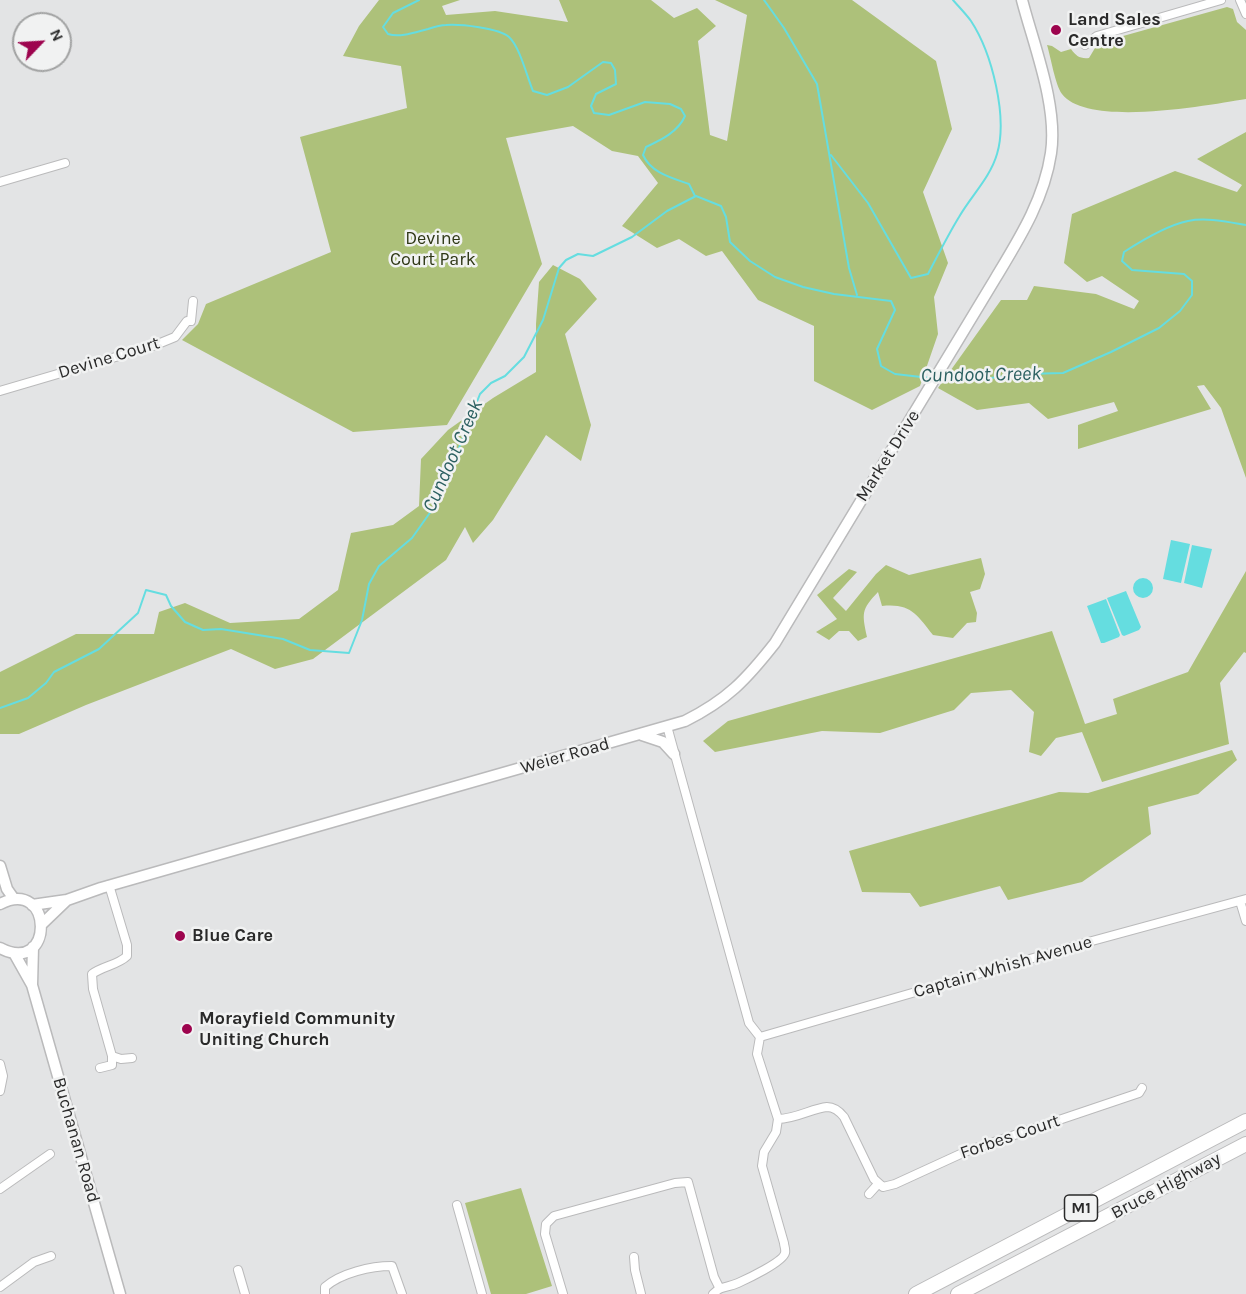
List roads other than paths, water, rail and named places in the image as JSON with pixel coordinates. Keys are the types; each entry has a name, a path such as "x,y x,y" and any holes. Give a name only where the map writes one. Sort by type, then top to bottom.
{"highway":[{"name":"Bruce Highway","path":"916,1294 1246,1121"},
{"name":"Bruce Highway","path":"958,1294 1246,1144"}],"street":[{"name":"Market Drive","path":"667,726 685,721 722,699 750,676 775,643 1028,223 1044,184 1051,152 1049,106 1022,0"},
{"path":"1085,45 1097,36 1221,0"},
{"path":"1240,0 1246,14"},
{"path":"0,182 65,163"},
{"name":"Devine Court","path":"0,391 153,346 175,337 187,321 191,321 193,301"},
{"path":"667,726 749,1023 760,1037 757,1054 778,1119 776,1132 764,1152 762,1166 785,1252 780,1259 735,1284 720,1287 713,1294"},
{"name":"Weier Road","path":"32,905 67,900 110,885 667,726"},
{"path":"640,734 659,740 674,754"},
{"path":"0,866 7,889 14,899"},
{"path":"100,1068 112,1065 112,1056 93,989 92,974 100,968 122,961 127,956 127,945 110,885"},
{"path":"0,904 14,899 24,900 32,905 41,917 42,924"},
{"name":"Weier Road","path":"42,924 67,900"},
{"path":"1243,900 1246,921"},
{"name":"Captain Whish Avenue","path":"760,1037 1243,900"},
{"name":"Buchanan Road","path":"32,985 33,947 42,933 42,924"},
{"path":"0,948 14,953 27,951 33,947"},
{"name":"Buchanan Road","path":"14,953 32,985 120,1294"},
{"path":"112,1056 121,1059 132,1058"},
{"path":"0,1064 3,1076 0,1091"},
{"name":"Forbes Court","path":"878,1184 883,1187 895,1184 967,1151 1139,1093 1142,1088"},
{"path":"778,1119 790,1119 828,1107 838,1110 844,1117 878,1184 869,1194"},
{"path":"0,1189 50,1154"},
{"path":"562,1294 545,1234 546,1224 554,1216 675,1182 688,1182 714,1277 720,1287"},
{"path":"457,1205 482,1294"},
{"path":"0,1287 34,1262 51,1256"},
{"path":"634,1257 641,1294"},
{"path":"325,1294 325,1287 334,1279 380,1266 392,1266 402,1294"},
{"path":"238,1270 245,1294"}],"water":[{"path":"1171,540 1190,544 1181,583 1163,579"},
{"path":"1192,545 1212,549 1202,588 1184,583"},
{"path":"1143,578 1150,581 1153,588 1150,595 1143,598 1136,595 1133,588 1136,581"},
{"path":"1126,591 1141,627 1124,636 1107,598"},
{"path":"1106,599 1120,635 1101,643 1087,606"}],"waterway":[{"path":"419,0 393,13 383,27 388,34 403,35 444,25 488,29 504,34 513,42 533,91 547,95 568,87 603,62 611,63 615,70 616,84 596,94 591,106 594,113 609,115 645,102 670,104 681,109 685,116 678,127 646,147 643,155 657,171 689,184 695,196"},
{"path":"764,0 784,28 817,84 849,268 857,295"},
{"path":"831,155 868,203 911,278 928,274 959,217 990,171 1000,139 999,104 991,67 979,34 953,0"},
{"name":"Cundoot Creek","path":"0,708 28,698 46,683 54,672 99,649 138,613 146,590 166,595 171,606 185,622 203,630 221,629 283,639 310,650 349,653 362,620 369,584 379,566 412,538 434,507 480,394 491,383 505,376 524,357 543,320 559,268 566,260 578,254 593,256 632,237 667,211 696,196 721,206 726,217 730,242 750,261 775,277 803,287 834,294 891,301 895,310 877,349 881,366 895,374 930,378"},
{"name":"Cundoot Creek","path":"939,378 982,379 1024,374 1063,373 1111,352 1159,328 1180,311 1192,295 1192,281 1184,274 1132,270 1122,261 1124,252 1146,238 1188,221 1210,220 1246,225"}],"place":[{"name":"Land Sales Centre","path":"1056,30"},
{"name":"Blue Care","path":"180,936"},
{"name":"Morayfield Community Uniting Church","path":"187,1029"}],"park label":[{"name":"Devine Court Park","path":"433,249"}]}
